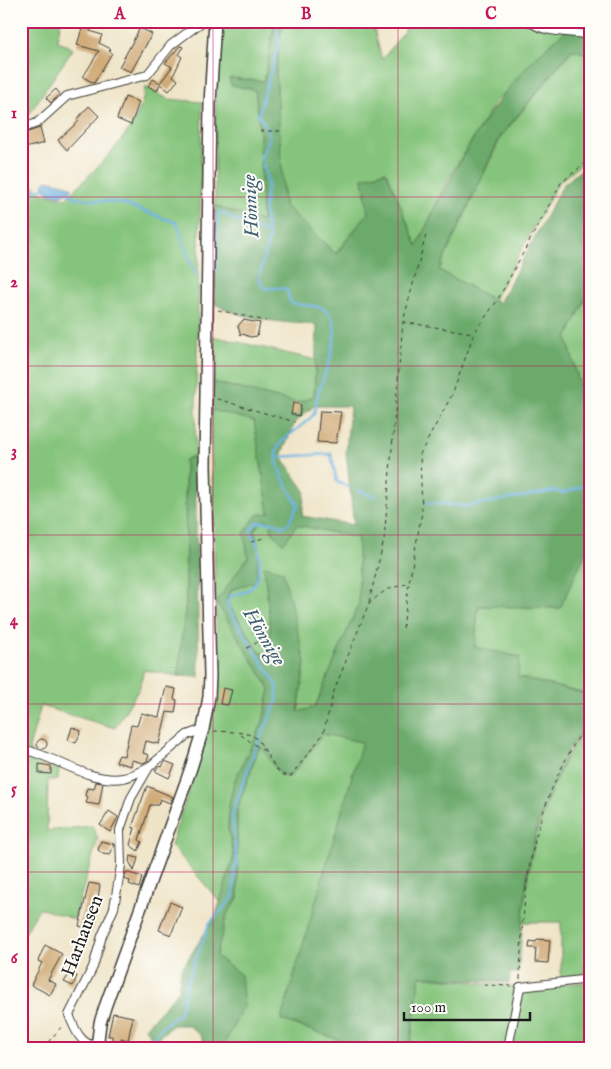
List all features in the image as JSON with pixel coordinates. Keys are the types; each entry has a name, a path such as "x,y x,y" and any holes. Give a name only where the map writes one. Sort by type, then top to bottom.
{"main road":[{"path":"97,1047 100,1023 105,1007 203,729 209,697 205,476 206,308 210,103 215,21"}],"street":[{"path":"21,129 37,123 67,96 147,75 171,44 203,21"},
{"path":"529,21 546,30 571,31 590,35"},
{"name":"Harhausen","path":"26,750 42,754 96,778 124,778 148,767 187,735 203,729"},
{"name":"Harhausen","path":"69,1015 93,966 102,936 114,908 121,865 120,830 131,798 148,767"},
{"path":"508,1048 520,987 590,979"},
{"path":"69,1015 79,1036 89,1046 97,1047"}],"path":[{"path":"260,132 280,131"},
{"path":"403,628 422,512 420,454 453,393 474,333 497,300 561,183 590,159"},
{"path":"203,729 251,735 262,744 280,773 285,777 291,776 323,734 334,691 369,603 384,540 403,322 426,235"},
{"path":"206,308 266,321"},
{"path":"403,322 474,333"},
{"path":"206,397 295,422"},
{"path":"251,542 263,538"},
{"path":"369,603 386,590 410,583"},
{"path":"247,648 258,642"},
{"path":"484,985 520,987 522,922 527,875 538,823 568,750 590,719"},
{"path":"240,734 265,751"},
{"path":"43,1048 69,1015"}],"green space":[{"path":"21,21 61,21 57,40 73,49 27,117 21,114"},
{"path":"223,21 275,21 264,81 230,78 231,85 255,90 260,131 262,222 215,206 215,136"},
{"path":"275,21 282,21 276,73 284,205 336,254 368,213 363,178 386,171 417,246 465,153 503,95 550,44 577,22 590,26 590,54 571,50 500,137 439,270 499,303 563,185 590,162 590,289 567,338 590,425 590,543 560,608 478,606 475,647 520,657 518,677 590,695 590,719 568,750 538,823 527,875 518,973 510,973 509,983 420,976 410,1048 339,1048 342,1041 281,1020 362,742 323,734 291,776 286,776 277,770 259,747 237,809 238,898 227,914 216,956 241,975 244,1006 222,1048 207,1048 200,1035 188,1025 173,1025 154,1041 145,1028 178,991 181,970 215,917 234,856 228,829 229,805 234,782 263,722 270,689 216,602 248,557 244,533 257,515 269,513 254,421 212,410 213,382 298,403 314,396 317,325 278,322 252,317 227,310 215,304 215,206 262,221 260,131 255,90 231,85 229,78 264,81","holes":["314,406 350,406 346,453 354,525 302,516 305,491 281,456 295,422","265,519 271,524 272,531 283,544 297,525 358,538 359,603 315,707 298,712 305,662 283,571 264,566 270,625 271,663 257,648 226,600 231,590 256,581 259,548 254,530"]},
{"path":"282,21 372,21 382,60 412,21 590,21 590,26 577,22 496,101 448,179 417,246 386,171 363,178 368,213 335,254 284,205 276,73"},
{"path":"572,50 590,54 590,157 559,182 494,300 439,270 501,137"},
{"path":"145,87 168,99 202,102 195,455 185,460 186,601 178,676 144,670 139,689 115,728 41,706 29,748 33,758 59,768 58,780 48,780 47,831 92,826 98,838 74,919 39,908 21,941 21,168 40,193 66,199 103,162 126,133 142,103"},
{"path":"590,289 590,425 567,338"},
{"path":"212,336 316,360 314,397 297,403 213,382"},
{"path":"212,410 254,420 269,513 257,515 248,557 217,602 270,689 263,722 234,782 229,805 228,829 234,855 220,902 171,845 210,725 218,676 211,435"},
{"path":"195,455 199,677 178,676 186,601 185,460"},
{"path":"265,519 271,524 297,525 358,537 359,603 315,707 298,713 305,662 270,625 271,664 257,648 226,600 259,548 254,530"},
{"path":"590,543 590,695 518,677 475,647 478,606 560,608"},
{"path":"590,719 590,979 561,982 561,922 522,922 525,893 535,840 551,791 574,743"},
{"path":"323,734 363,742 281,1019 342,1041 339,1048 222,1048 244,1005 216,956 227,914 238,898 237,809 259,747 281,774 285,777 291,776"},
{"path":"420,976 516,987 507,1048 410,1048"},
{"path":"590,982 590,1048 510,1048 518,1001 524,991 534,987"}],"water":[{"path":"47,180 68,185 73,189 61,196 48,193 43,184"}],"building":[{"path":"84,22 92,24 90,31 102,35 99,43 111,49 109,51 112,53 94,83 83,77 99,51 77,45"},
{"path":"140,28 152,34 131,72 119,67"},
{"path":"180,46 183,47 179,55 182,57 173,76 178,80 169,91 160,84 157,91 148,86 153,79 160,83 172,67 165,63"},
{"path":"56,89 60,94 51,103 46,98"},
{"path":"125,97 139,102 131,125 117,119"},
{"path":"89,106 99,116 67,150 58,140 79,121 77,119"},
{"path":"40,128 44,143 21,149 21,134"},
{"path":"243,320 260,323 257,336 250,337 243,334 241,336 238,326"},
{"path":"293,403 301,405 299,416 291,414"},
{"path":"320,411 341,412 336,443 317,442"},
{"path":"166,687 176,689 174,699 177,700 175,713 167,712 159,744 146,741 143,753 149,755 147,761 143,763 132,760 131,766 116,762 119,755 124,756 131,725 137,726 141,713 159,717"},
{"path":"223,688 232,690 228,705 220,704"},
{"path":"72,727 81,731 76,743 68,740"},
{"path":"40,739 44,739 47,744 46,748 40,749 37,746 37,742"},
{"path":"165,761 175,765 169,778 155,771 159,766 162,767"},
{"path":"39,764 51,766 51,774 39,773"},
{"path":"96,782 103,783 99,805 86,803 88,797 85,796 87,788 94,789"},
{"path":"147,786 173,797 170,803 160,799 158,805 150,805 139,840 142,842 138,851 130,845 135,828 132,827"},
{"path":"109,811 118,817 110,832 100,825"},
{"path":"101,841 114,844 110,855 103,854 98,850"},
{"path":"130,856 138,858 134,871 129,861"},
{"path":"126,872 142,877 139,888 129,884 130,881 124,879"},
{"path":"89,883 100,885 98,898 94,897 90,917 95,918 93,930 79,926"},
{"path":"170,902 182,907 171,935 159,930"},
{"path":"537,939 550,940 548,963 535,962 536,948 529,948 530,941 536,942"},
{"path":"45,945 62,954 48,980 56,984 50,995 31,985 42,963 38,961"},
{"path":"70,973 77,976 73,986 64,982"},
{"path":"113,1013 133,1017 128,1040 121,1038 121,1045 112,1045 112,1036 108,1036"}],"waterway":[{"name":"Hönnige","path":"143,1048 163,1026 180,1013 187,982 209,924 233,897 237,863 232,815 254,752 277,701 277,685 229,610 227,602 231,596 251,588 257,578 260,561 259,551 251,529 258,522 276,523 282,527 289,523 298,505 279,469 276,456 277,450 285,439 313,415 334,341 335,330 329,313 320,307 294,304 290,302 287,290 263,287 259,278 269,239 264,210 268,182 261,157 269,139 269,131 258,115 279,44 277,21"},
{"path":"21,194 44,188"},
{"path":"67,192 77,198 121,203 177,223 193,269 198,274"},
{"path":"216,271 218,213 223,213 268,233"},
{"path":"276,457 331,454 337,482 349,487"},
{"path":"427,503 467,506 555,491 565,493 585,485"},
{"path":"357,490 376,497"}]}
